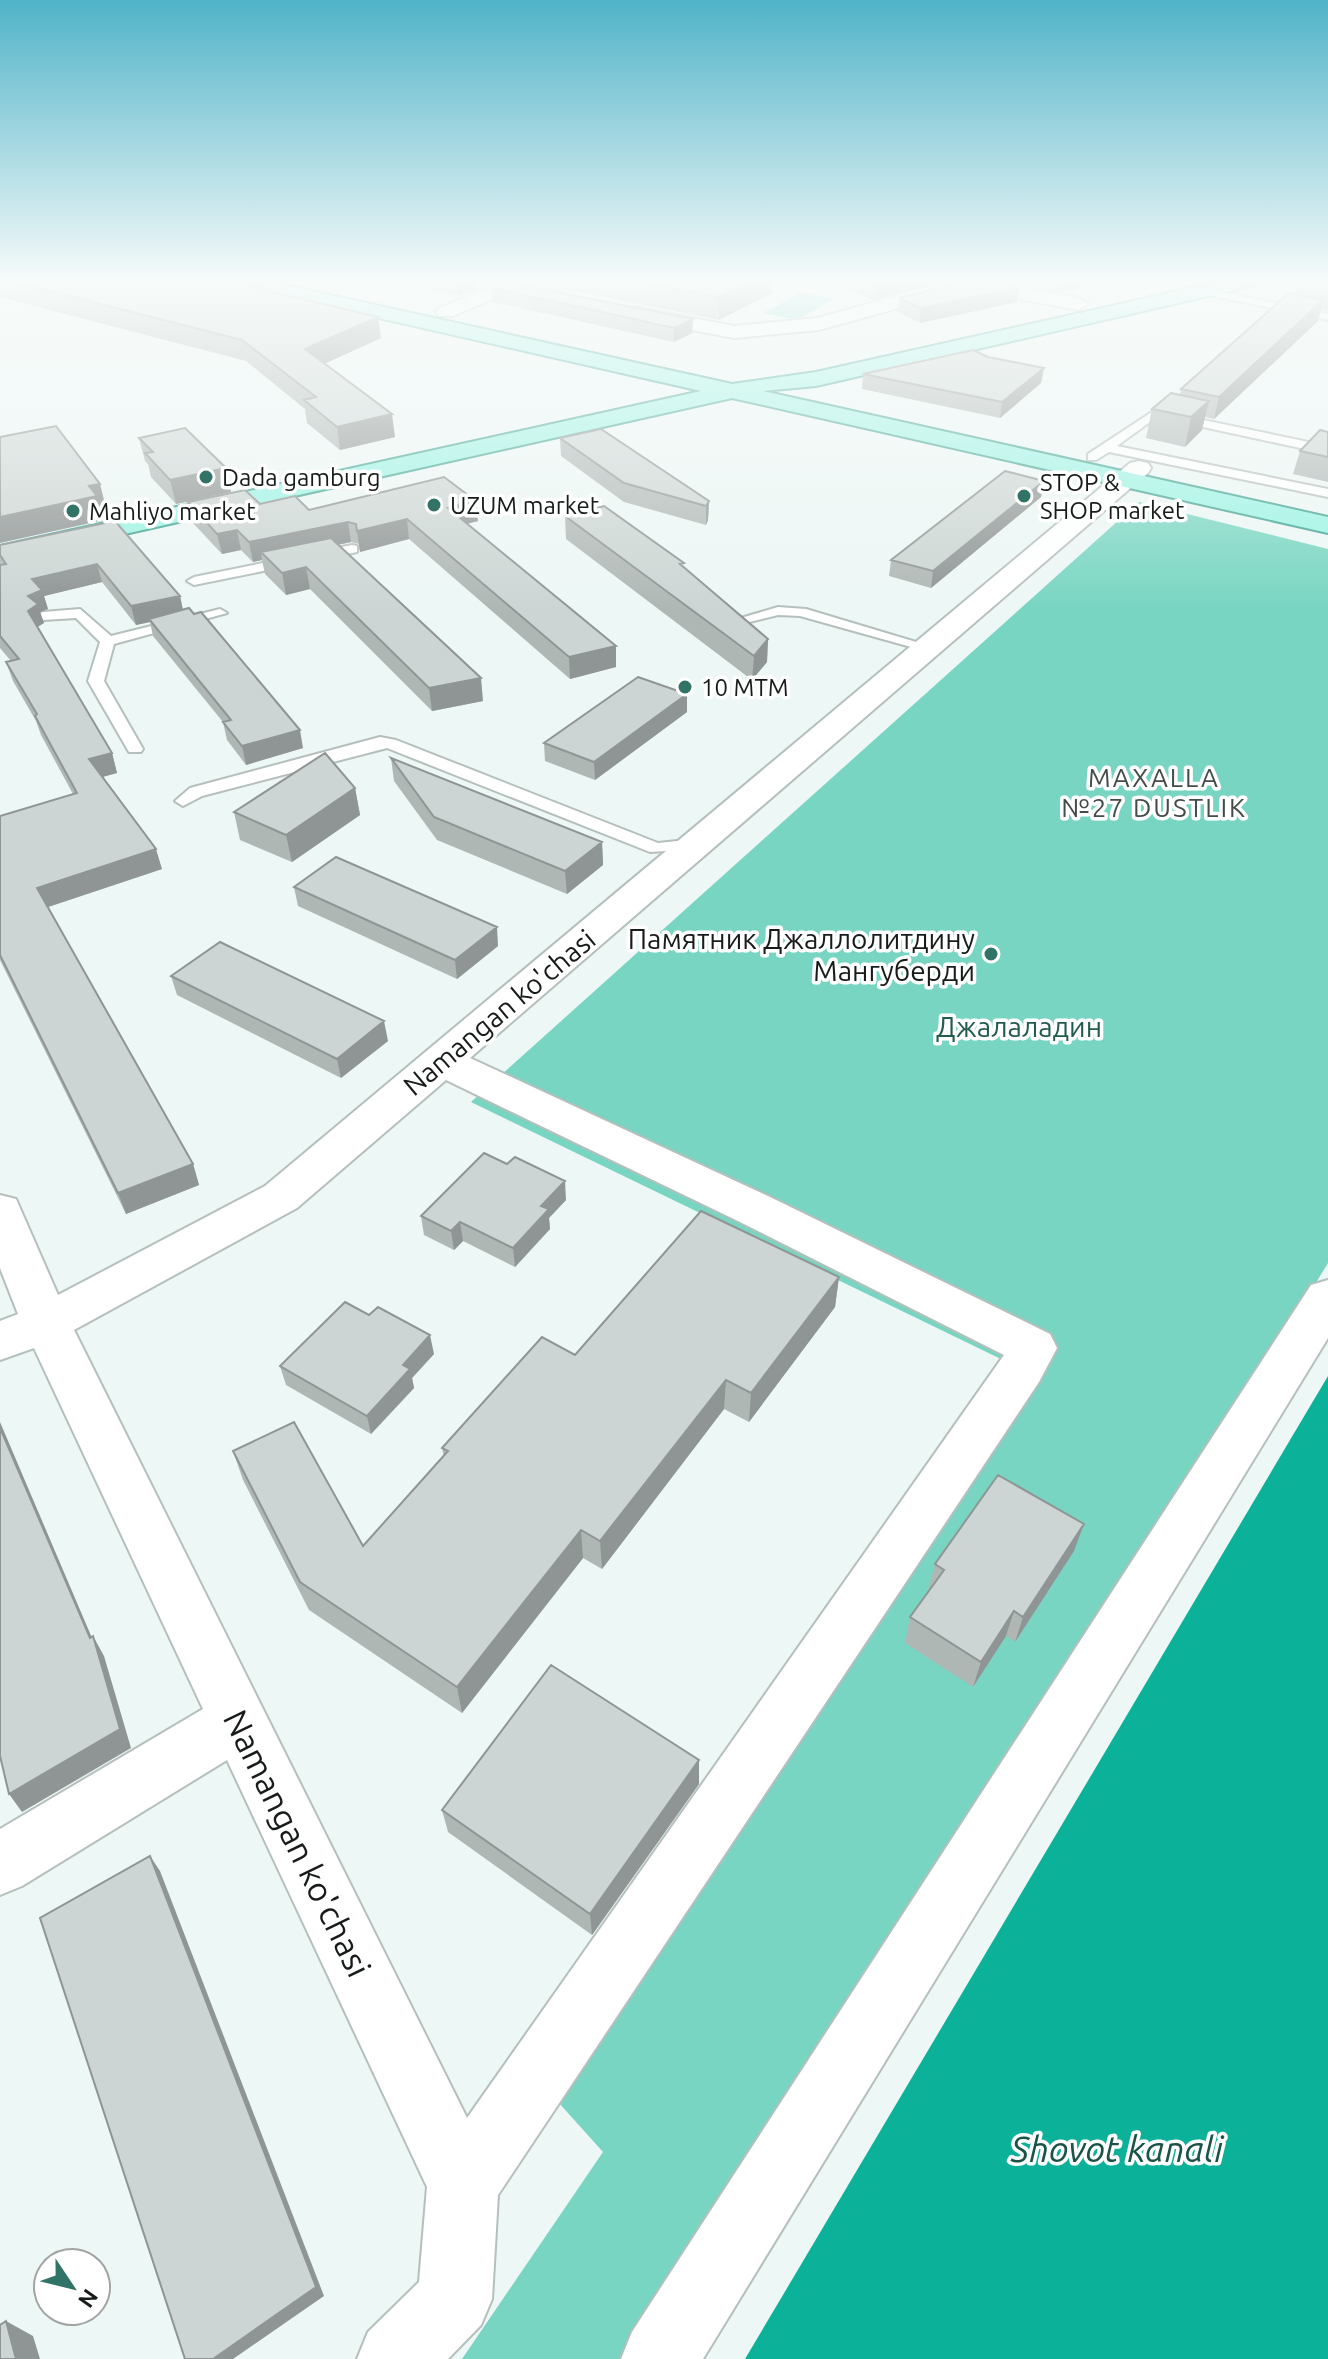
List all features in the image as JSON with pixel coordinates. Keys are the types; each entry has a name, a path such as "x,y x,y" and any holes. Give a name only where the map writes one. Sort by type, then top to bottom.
{"main road":[{"path":"731,391 1133,474 1328,510"},
{"path":"0,554 731,391"},
{"path":"801,391 1100,453 1133,474 1328,525"}],"street":[{"name":"Namangan ko'chasi","path":"23,1332 281,1197 1133,474"},
{"path":"441,1061 740,1202 1033,1348 463,2185"},
{"name":"Namangan ko'chasi","path":"0,1211 23,1332 238,1720 463,2185 455,2299 395,2359"},
{"path":"659,2359 1328,1298"},
{"path":"0,1864 238,1720"}],"lane":[{"path":"1100,453 1155,413 1328,450"},
{"path":"1100,453 1328,493"},
{"path":"194,581 352,549"},
{"path":"741,620 778,611 801,612 929,648"},
{"path":"43,616 80,613 108,641"},
{"path":"108,641 220,613"},
{"path":"108,641 96,681 135,749"},
{"path":"183,801 196,792 380,742 390,743 656,848 696,844"}],"green space":[{"name":"Джалаладин","path":"1139,502 1328,549 1328,1263 1231,1422 620,2359 462,2359 603,2152 550,2093 1005,1361 471,1102"}],"water":[{"name":"Shovot kanali","path":"1328,1376 1328,2359 745,2359"}],"building":[{"path":"308,391 361,391 392,414 337,427 304,400 316,397"},
{"path":"948,391 1015,391 1002,402"},
{"path":"1191,391 1225,391 1219,397"},
{"path":"1171,393 1209,401 1191,417 1152,409"},
{"path":"56,426 100,484 89,486 97,496 0,517 0,437"},
{"path":"185,428 226,468 170,480 145,453 153,452 139,438"},
{"path":"601,429 709,501 706,506 624,483 560,438"},
{"path":"1320,430 1328,432 1328,457 1300,451"},
{"path":"1005,471 1044,481 933,571 891,560"},
{"path":"444,477 476,501 448,508 616,646 569,657 407,519 357,531 356,524 348,522 249,542 237,530 217,534 188,502 245,490 260,504 295,496 309,510"},
{"path":"604,506 684,563 680,564 768,639 754,656 565,516"},
{"path":"115,521 180,596 131,606 97,564 32,579 42,590 28,596 38,604 28,611 112,753 89,759 156,849 37,888 193,1164 118,1193 0,955 0,816 77,793 35,716 37,714 6,662 19,659 0,636 0,565 6,564 0,555 0,545"},
{"path":"331,538 481,678 429,688 306,567 282,573 261,552"},
{"path":"189,608 194,614 201,612 300,730 242,746 223,722 231,720 149,619"},
{"path":"638,677 687,694 594,762 544,743"},
{"path":"325,753 355,788 286,835 234,812"},
{"path":"391,758 602,842 565,871 434,817"},
{"path":"336,857 497,927 455,960 294,887"},
{"path":"220,942 384,1021 337,1059 171,976"},
{"path":"484,1153 507,1164 515,1157 565,1181 541,1206 549,1209 513,1248 460,1222 451,1231 421,1216"},
{"path":"701,1211 839,1277 751,1393 726,1380 600,1541 581,1530 457,1687 300,1582 233,1451 294,1422 363,1546 448,1451 442,1448 542,1337 575,1355"},
{"path":"345,1302 369,1315 378,1307 430,1335 403,1365 410,1369 367,1416 280,1366"},
{"path":"0,1428 90,1638 93,1636 120,1729 9,1794 0,1756"},
{"path":"998,1475 1084,1524 1023,1617 1014,1611 981,1662 910,1617 944,1570 935,1564"},
{"path":"551,1665 699,1760 590,1914 442,1810"},
{"path":"150,1856 316,2287 213,2359 185,2359 40,1918"},
{"path":"6,2321 16,2359 0,2359 0,2325"}],"place":[{"name":"Dada gamburg","path":"206,477"},
{"name":"STOP & SHOP market","path":"1024,496"},
{"name":"UZUM market","path":"434,505"},
{"name":"Mahliyo market","path":"73,511"},
{"name":"10 MTM","path":"685,687"},
{"name":"Памятник Джаллолитдину Мангуберди","path":"991,954"}],"district":[{"name":"MAXALLA №27 DUSTLIK","path":"1154,792"}]}
